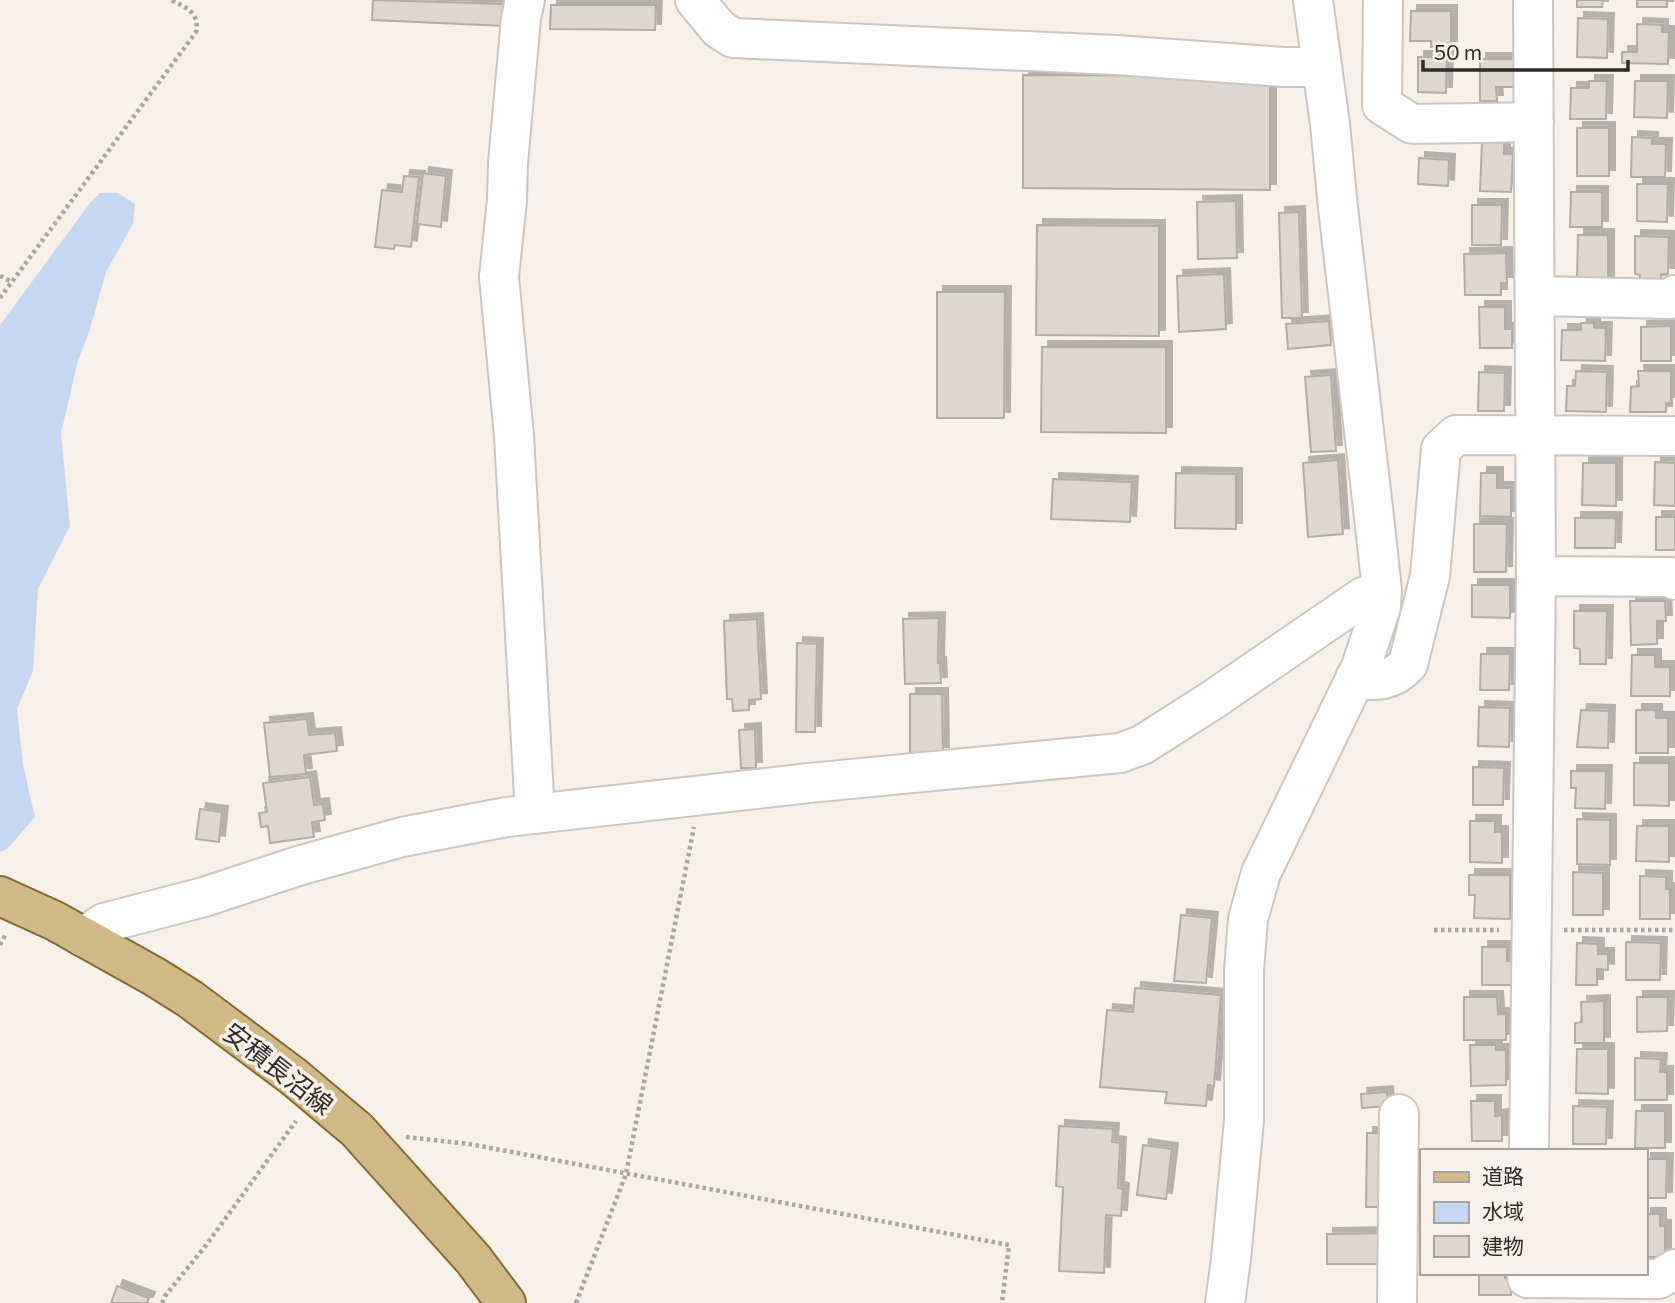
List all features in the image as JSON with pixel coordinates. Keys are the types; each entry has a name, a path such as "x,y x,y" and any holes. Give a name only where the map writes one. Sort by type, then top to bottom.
{"main road":[{"name":"安積長沼線","path":"0,896 83,937 190,999 315,1095 357,1130 473,1259 506,1303"}],"street":[{"path":"524,0 499,278 514,436 534,814"},
{"path":"695,0 719,29 733,38 1322,67"},
{"path":"1225,1303 1244,1120 1244,970 1248,919 1261,873 1355,678 1381,607 1382,590 1338,208 1331,124 1313,0"},
{"path":"1383,0 1382,105 1412,124 1534,122"},
{"path":"1529,1149 1536,576 1533,0"},
{"path":"1536,296 1671,299 1675,295"},
{"path":"1355,678 1373,682 1387,679 1403,671 1408,664 1430,576 1441,449 1456,435 1675,436"},
{"path":"1536,576 1671,577 1675,580"},
{"path":"83,937 104,923 204,897 298,866 402,837 507,817 1120,753 1142,745 1363,597 1382,590"},
{"path":"1397,1303 1399,1114"},
{"path":"1528,1285 1660,1279 1675,1269"}],"path":[{"path":"0,298 196,32 198,23 194,15 185,6 171,0"},
{"path":"0,276 12,282"},
{"path":"576,1303 626,1174 701,795"},
{"path":"162,1303 315,1095"},
{"path":"357,1130 469,1143 1009,1245 1002,1303"}],"water":[{"path":"100,193 118,193 135,204 133,224 106,272 78,361 61,433 70,526 38,589 33,671 17,709 23,765 35,817 7,849 0,852 0,325"}],"building":[{"path":"373,0 506,4 505,26 372,20"},
{"path":"1577,0 1603,0 1602,7 1577,7"},
{"path":"1637,0 1667,0 1667,7 1637,7"},
{"path":"551,5 656,5 655,30 550,29"},
{"path":"1411,11 1451,11 1451,47 1431,47 1431,41 1410,41"},
{"path":"1578,18 1608,19 1607,58 1577,57"},
{"path":"1637,24 1662,25 1662,32 1669,32 1668,64 1622,63 1622,52 1637,52"},
{"path":"1418,57 1447,57 1446,93 1418,92"},
{"path":"1480,59 1514,59 1514,87 1496,87 1497,101 1480,101"},
{"path":"1023,75 1270,76 1270,190 1023,188"},
{"path":"1589,81 1607,81 1606,119 1570,119 1571,88 1589,88"},
{"path":"1635,81 1668,81 1667,118 1634,117"},
{"path":"1577,128 1609,128 1609,176 1577,176"},
{"path":"1632,137 1652,138 1652,144 1666,144 1665,177 1631,177"},
{"path":"1482,142 1504,142 1504,154 1513,154 1511,192 1480,191"},
{"path":"1419,158 1449,160 1448,186 1418,184"},
{"path":"423,173 446,176 441,227 417,224"},
{"path":"404,176 419,177 411,247 375,247 382,190 402,192"},
{"path":"1637,184 1668,184 1667,222 1637,221"},
{"path":"1571,192 1602,192 1602,227 1570,227"},
{"path":"1236,201 1237,258 1198,259 1197,202"},
{"path":"1472,205 1502,205 1501,245 1472,245"},
{"path":"1299,212 1302,318 1282,318 1279,213"},
{"path":"1037,225 1159,226 1159,336 1036,335"},
{"path":"1578,235 1608,235 1608,283 1577,278"},
{"path":"1635,236 1669,237 1668,274 1661,274 1661,281 1640,281 1640,275 1635,274"},
{"path":"1506,253 1507,283 1501,283 1501,295 1465,295 1464,254"},
{"path":"1224,274 1226,329 1179,332 1177,276"},
{"path":"937,292 1005,292 1004,418 937,418"},
{"path":"1479,307 1505,307 1505,329 1512,329 1512,348 1480,348"},
{"path":"1329,321 1331,345 1288,349 1286,324"},
{"path":"1581,323 1594,323 1594,328 1606,328 1605,361 1561,360 1562,330 1581,330"},
{"path":"1671,326 1671,361 1641,361 1641,327"},
{"path":"1042,347 1166,347 1166,433 1041,432"},
{"path":"1576,371 1607,372 1606,412 1566,411 1567,386 1575,386"},
{"path":"1638,371 1671,371 1671,403 1666,403 1666,412 1630,412 1631,387 1639,386"},
{"path":"1479,372 1505,373 1504,411 1478,411"},
{"path":"1331,375 1336,451 1311,452 1305,377"},
{"path":"1338,460 1343,534 1308,537 1303,463"},
{"path":"1655,462 1675,463 1675,506 1654,505"},
{"path":"1583,463 1616,463 1616,506 1582,505"},
{"path":"1176,473 1236,474 1236,529 1175,528"},
{"path":"1481,473 1497,473 1497,488 1511,488 1511,517 1480,516"},
{"path":"1053,479 1132,482 1130,522 1051,519"},
{"path":"1656,517 1675,517 1675,550 1656,550"},
{"path":"1575,518 1616,518 1615,548 1575,548"},
{"path":"1474,524 1507,524 1506,572 1474,572"},
{"path":"1472,585 1510,585 1510,618 1472,617"},
{"path":"1630,601 1665,601 1666,621 1657,621 1657,644 1631,645"},
{"path":"1574,611 1607,611 1606,664 1580,664 1580,649 1574,648"},
{"path":"939,618 938,663 941,683 905,684 903,619"},
{"path":"757,619 761,699 749,700 749,710 733,711 732,699 727,699 724,621"},
{"path":"797,643 817,644 815,732 796,732"},
{"path":"1481,654 1510,654 1509,690 1480,690"},
{"path":"1632,655 1655,655 1655,667 1670,667 1670,696 1631,696"},
{"path":"910,694 942,694 943,753 910,753"},
{"path":"1479,707 1510,708 1509,747 1478,746"},
{"path":"1581,710 1609,711 1608,748 1577,747"},
{"path":"1636,710 1656,710 1656,718 1668,718 1668,753 1636,753"},
{"path":"307,719 309,735 335,733 337,751 304,755 306,774 270,777 264,723"},
{"path":"755,729 756,768 741,768 739,730"},
{"path":"1634,763 1669,763 1669,806 1634,805"},
{"path":"1473,767 1504,768 1503,805 1473,805"},
{"path":"1571,771 1606,771 1605,809 1575,808 1576,788 1571,788"},
{"path":"310,777 314,805 323,804 325,820 312,822 314,837 270,843 268,826 261,827 259,813 267,812 263,783"},
{"path":"200,809 222,812 219,842 196,839"},
{"path":"1577,819 1610,820 1610,865 1577,864"},
{"path":"1470,821 1495,821 1495,832 1502,832 1502,863 1470,862"},
{"path":"1637,826 1669,826 1669,862 1636,861"},
{"path":"1573,872 1603,873 1603,915 1573,915"},
{"path":"1469,875 1510,875 1510,919 1474,918 1475,895 1469,895"},
{"path":"1640,876 1666,877 1666,889 1670,889 1670,919 1640,919"},
{"path":"1181,915 1212,918 1206,983 1174,981"},
{"path":"1626,942 1661,943 1660,980 1626,980"},
{"path":"1577,943 1598,944 1598,954 1608,954 1608,970 1597,969 1597,985 1576,985"},
{"path":"1482,947 1507,947 1507,961 1513,961 1513,985 1482,985"},
{"path":"1135,988 1221,995 1214,1086 1208,1085 1206,1106 1165,1103 1167,1092 1100,1087 1107,1010 1133,1012"},
{"path":"1464,997 1497,997 1498,1014 1506,1014 1506,1040 1464,1040"},
{"path":"1637,997 1668,997 1667,1031 1637,1032"},
{"path":"1604,1001 1604,1043 1575,1043 1575,1023 1582,1022 1581,1002"},
{"path":"1470,1045 1496,1045 1496,1050 1506,1050 1506,1085 1471,1086"},
{"path":"1577,1049 1608,1049 1608,1094 1576,1093"},
{"path":"1635,1058 1661,1059 1660,1072 1667,1072 1667,1100 1635,1100"},
{"path":"1387,1092 1388,1106 1362,1108 1361,1094"},
{"path":"1471,1101 1495,1101 1495,1116 1502,1115 1502,1141 1472,1141"},
{"path":"1573,1106 1607,1107 1606,1144 1573,1144"},
{"path":"1636,1111 1665,1111 1665,1148 1635,1148"},
{"path":"1059,1126 1113,1129 1112,1142 1120,1143 1118,1188 1123,1189 1121,1216 1106,1215 1104,1273 1059,1271 1063,1187 1056,1186"},
{"path":"1367,1133 1385,1133 1384,1207 1366,1207"},
{"path":"1143,1145 1172,1149 1166,1199 1137,1195"},
{"path":"1647,1159 1667,1159 1666,1198 1647,1198"},
{"path":"1647,1214 1660,1214 1660,1226 1665,1226 1665,1257 1647,1257"},
{"path":"1388,1233 1388,1264 1327,1264 1327,1234"},
{"path":"1479,1275 1505,1275 1505,1278 1511,1278 1511,1295 1479,1295"},
{"path":"117,1286 149,1298 147,1303 111,1303"}]}
